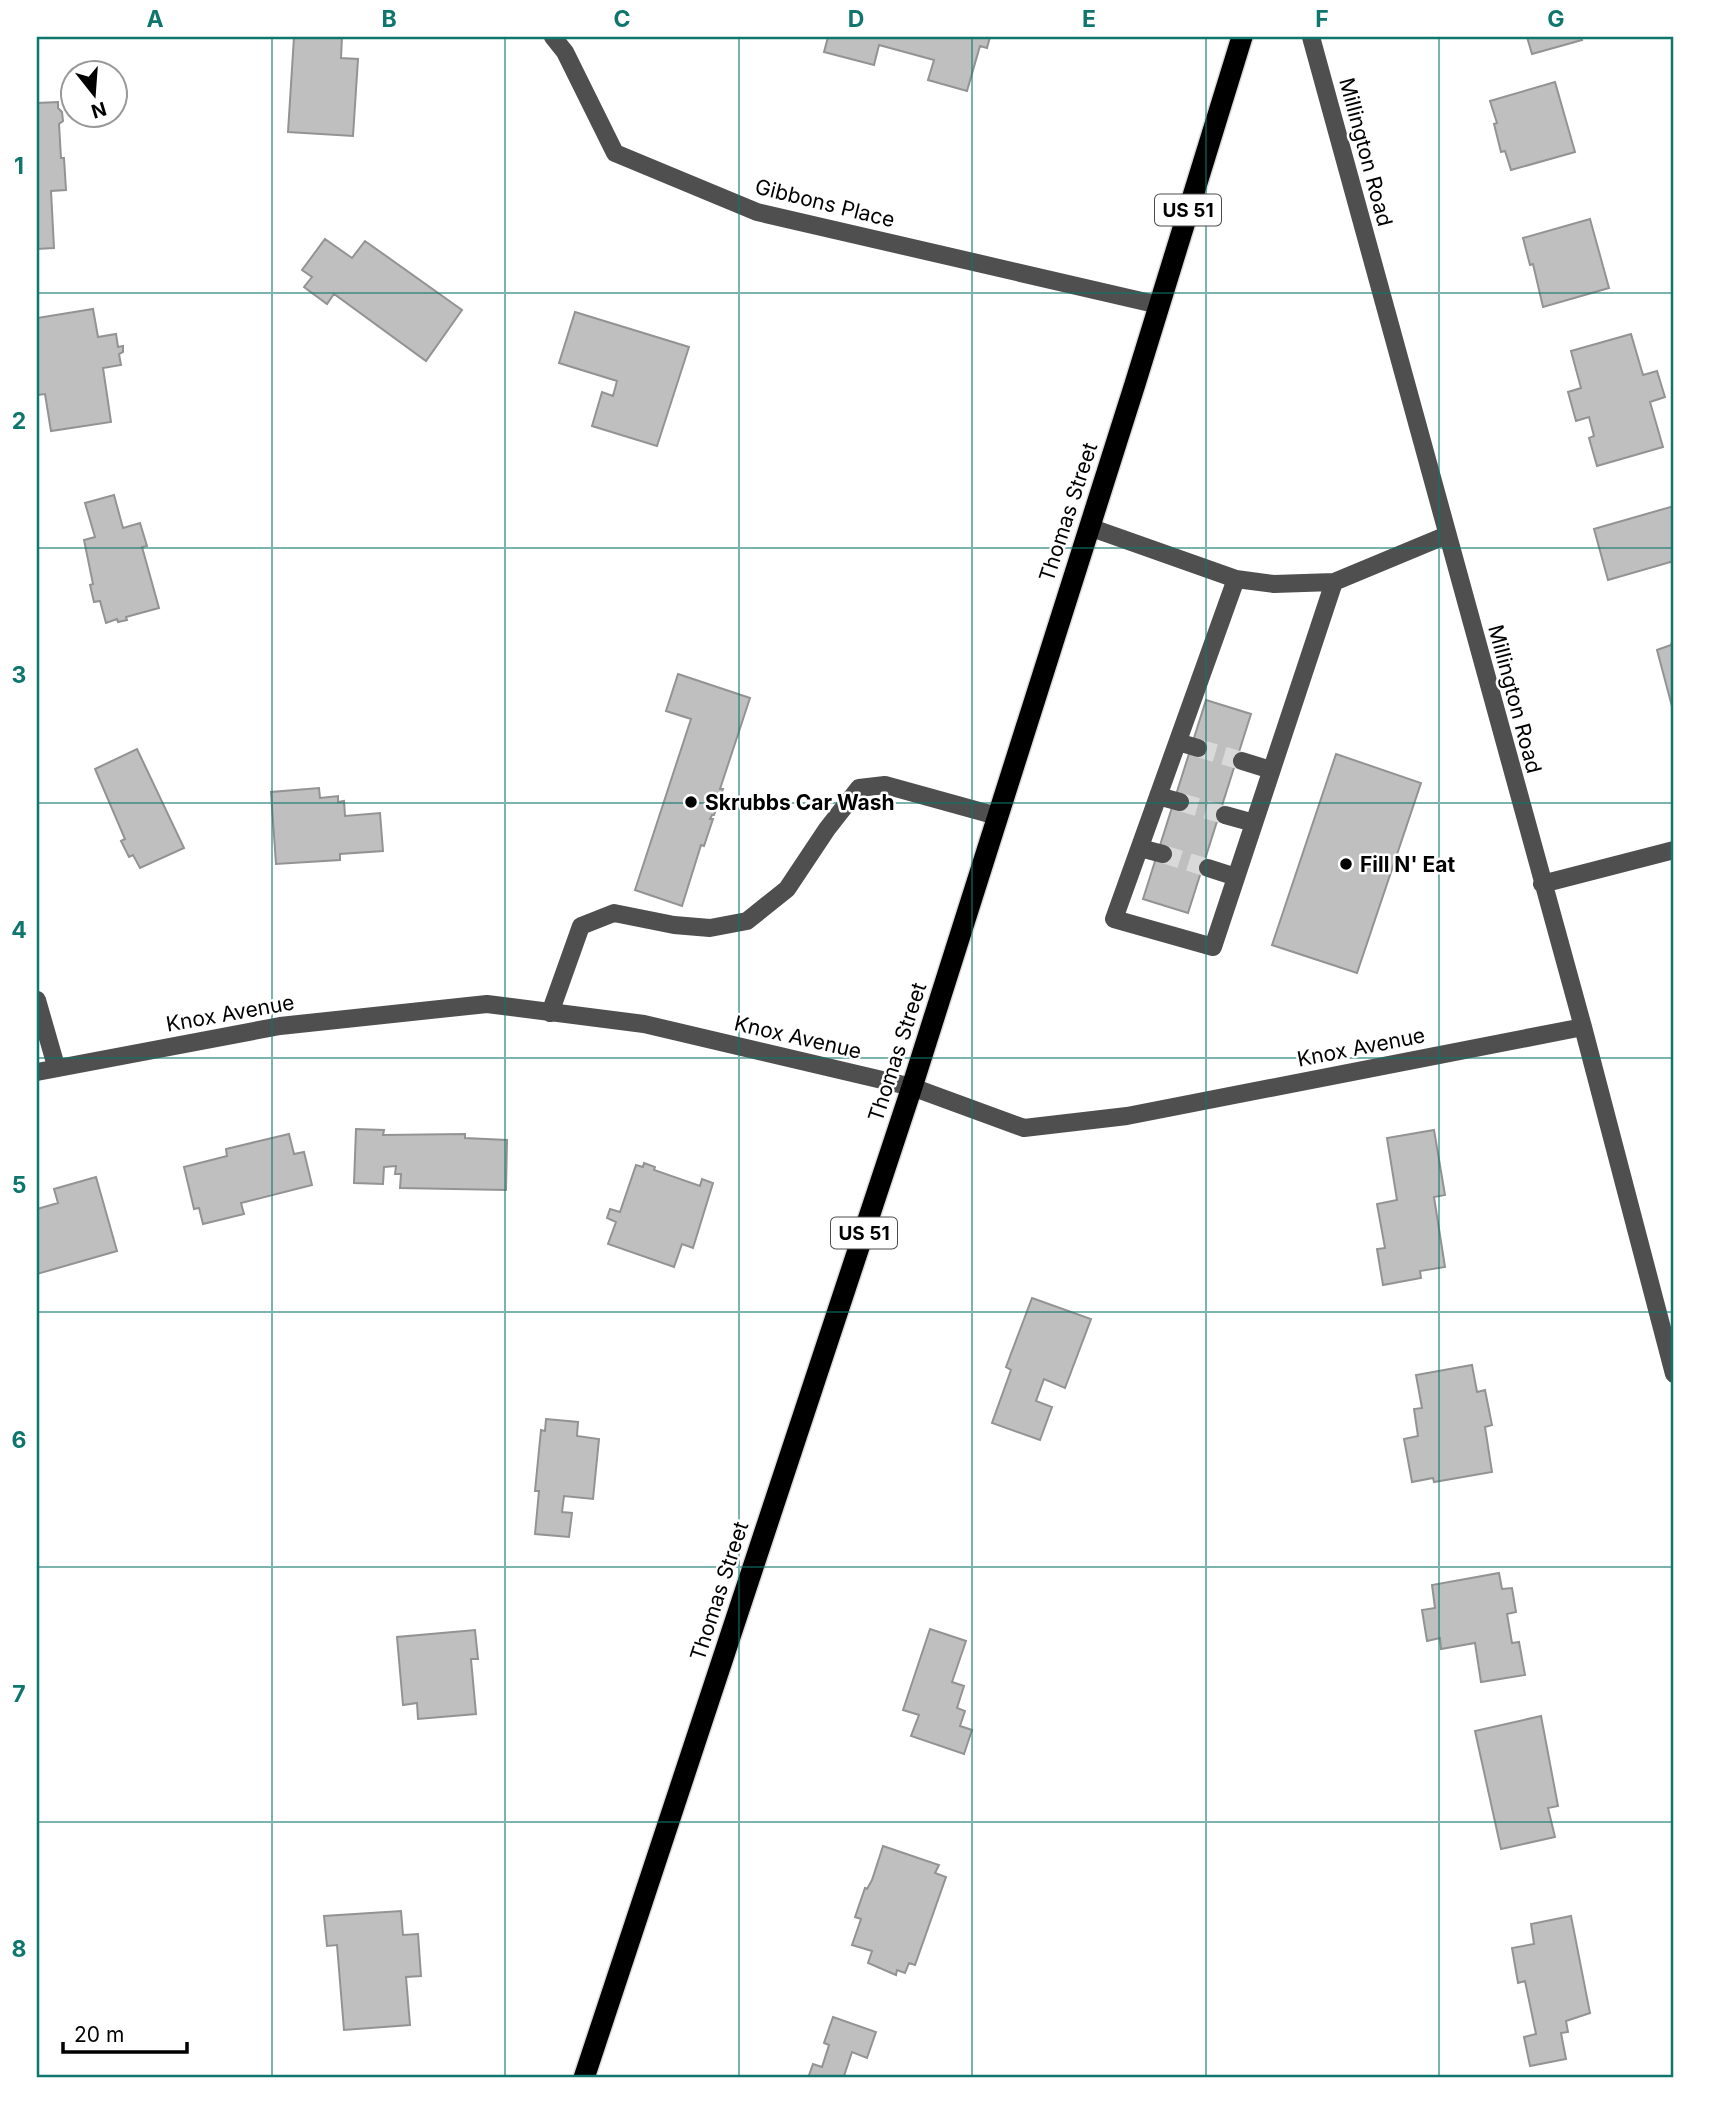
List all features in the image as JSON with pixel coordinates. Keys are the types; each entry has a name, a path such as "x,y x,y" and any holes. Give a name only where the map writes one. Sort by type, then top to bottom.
{"highway":[{"name":"Thomas Street","path":"584,2078 912,1087 1242,37"}],"street":[{"name":"Gibbons Place","path":"553,37 565,52 615,153 757,212 1159,305"},
{"name":"Millington Road","path":"1311,37 1583,1027 1674,1374"},
{"path":"1089,527 1236,579 1275,584 1334,582 1447,536"},
{"path":"1236,579 1114,919 1213,947 1334,582"},
{"path":"1178,742 1198,748"},
{"path":"1242,761 1271,770"},
{"path":"550,1013 581,926 614,913 674,925 709,928 747,921 787,889 827,829 859,788 885,785 997,816"},
{"path":"1158,796 1180,802"},
{"path":"1226,815 1254,823"},
{"path":"1140,848 1163,854"},
{"path":"1542,884 1674,850"},
{"path":"1208,868 1236,877"},
{"path":"37,1000 56,1066"},
{"name":"Knox Avenue","path":"37,1072 56,1066 280,1026 487,1004 644,1024 912,1087 1024,1128 1127,1116 1583,1027"}],"building":[{"path":"294,37 342,37 341,58 358,59 353,136 288,132"},
{"path":"828,37 990,37 987,48 980,46 967,91 928,80 934,60 879,45 874,65 824,52"},
{"path":"1527,37 1581,37 1582,40 1532,54"},
{"path":"1555,82 1575,152 1511,170 1505,151 1501,152 1494,124 1497,123 1490,101"},
{"path":"58,102 66,190 51,191 54,248 37,249 37,103"},
{"path":"1590,219 1609,288 1543,307 1533,264 1530,265 1523,238"},
{"path":"325,239 352,258 365,241 462,310 426,361 334,294 327,304 304,287 312,277 302,270"},
{"path":"93,309 98,337 116,334 118,347 123,346 123,352 119,354 121,365 103,368 111,422 51,431 45,394 37,395 37,318"},
{"path":"575,312 689,347 657,446 592,426 602,392 613,396 617,381 559,363"},
{"path":"1631,334 1643,375 1657,371 1665,397 1650,402 1663,447 1597,466 1589,438 1594,436 1589,417 1576,421 1568,392 1581,388 1571,351"},
{"path":"114,495 123,528 140,523 147,546 142,547 159,608 126,617 127,620 118,622 117,619 106,623 100,601 94,602 90,585 93,584 84,540 95,537 85,503"},
{"path":"1674,506 1674,561 1608,580 1594,529"},
{"path":"1674,635 1674,714 1657,650 1671,645"},
{"name":"Skrubbs Car Wash","path":"678,674 750,698 720,789 723,789 710,819 713,819 704,846 701,845 682,906 635,890 691,719 666,711"},
{"path":"1206,700 1251,714 1188,913 1143,899"},
{"path":"137,749 184,848 140,868 133,855 129,857 121,841 125,839 95,769"},
{"name":"Fill N' Eat","path":"1336,754 1421,783 1357,973 1272,945"},
{"path":"319,788 320,798 338,796 338,802 344,801 345,816 380,813 383,851 340,854 340,860 276,864 271,792"},
{"path":"356,1129 384,1130 383,1135 465,1134 465,1138 507,1140 506,1190 400,1188 401,1174 395,1174 396,1166 384,1167 383,1184 354,1183"},
{"path":"1434,1130 1445,1195 1434,1197 1445,1267 1420,1271 1421,1278 1383,1285 1377,1249 1385,1248 1377,1204 1397,1200 1387,1138"},
{"path":"289,1134 294,1154 304,1152 312,1185 241,1203 244,1214 203,1224 199,1208 194,1209 184,1167 227,1156 226,1149"},
{"path":"644,1163 655,1167 654,1170 700,1186 702,1179 713,1183 693,1248 682,1244 674,1267 608,1244 616,1222 607,1218 610,1209 620,1212 636,1165 643,1167"},
{"path":"96,1177 117,1251 37,1274 37,1209 58,1203 54,1189"},
{"path":"1032,1298 1091,1319 1065,1388 1044,1379 1036,1401 1052,1407 1040,1440 992,1423 1011,1370 1006,1367"},
{"path":"1472,1365 1477,1392 1485,1390 1492,1425 1485,1427 1492,1472 1434,1482 1433,1478 1412,1482 1404,1439 1418,1436 1414,1409 1422,1408 1416,1375"},
{"path":"546,1419 578,1422 577,1436 599,1439 593,1499 564,1496 562,1512 572,1513 569,1537 535,1534 539,1491 535,1491 541,1430 545,1431"},
{"path":"1499,1573 1502,1589 1512,1588 1516,1612 1507,1614 1512,1643 1519,1642 1525,1675 1481,1682 1475,1643 1441,1649 1440,1638 1427,1641 1422,1610 1435,1608 1432,1585"},
{"path":"930,1629 966,1641 952,1682 964,1686 957,1708 965,1711 960,1726 972,1730 964,1754 911,1736 919,1715 903,1710"},
{"path":"475,1630 478,1659 471,1659 476,1714 418,1719 417,1703 403,1705 397,1637"},
{"path":"1541,1716 1558,1806 1548,1808 1555,1837 1501,1849 1475,1731"},
{"path":"883,1846 939,1865 935,1873 946,1877 915,1965 909,1963 905,1973 897,1970 896,1975 868,1963 872,1951 852,1945 861,1919 855,1917 865,1888 867,1889 872,1880"},
{"path":"401,1911 403,1935 418,1934 421,1976 406,1977 410,2025 344,2030 337,1945 327,1946 324,1916"},
{"path":"1571,1916 1590,2013 1566,2021 1568,2032 1561,2033 1566,2059 1530,2066 1524,2037 1536,2034 1525,1981 1518,1983 1512,1948 1534,1944 1531,1924"},
{"path":"833,2017 876,2032 867,2058 852,2052 844,2076 853,2078 808,2078 813,2064 822,2067 829,2045 824,2043"}],"tunnel":[{"path":"1198,748 1242,761"},
{"path":"1180,802 1225,815"},
{"path":"1163,854 1208,868"}],"place":[{"name":"Skrubbs Car Wash","path":"691,802"},
{"name":"Fill N' Eat","path":"1346,864"}]}
